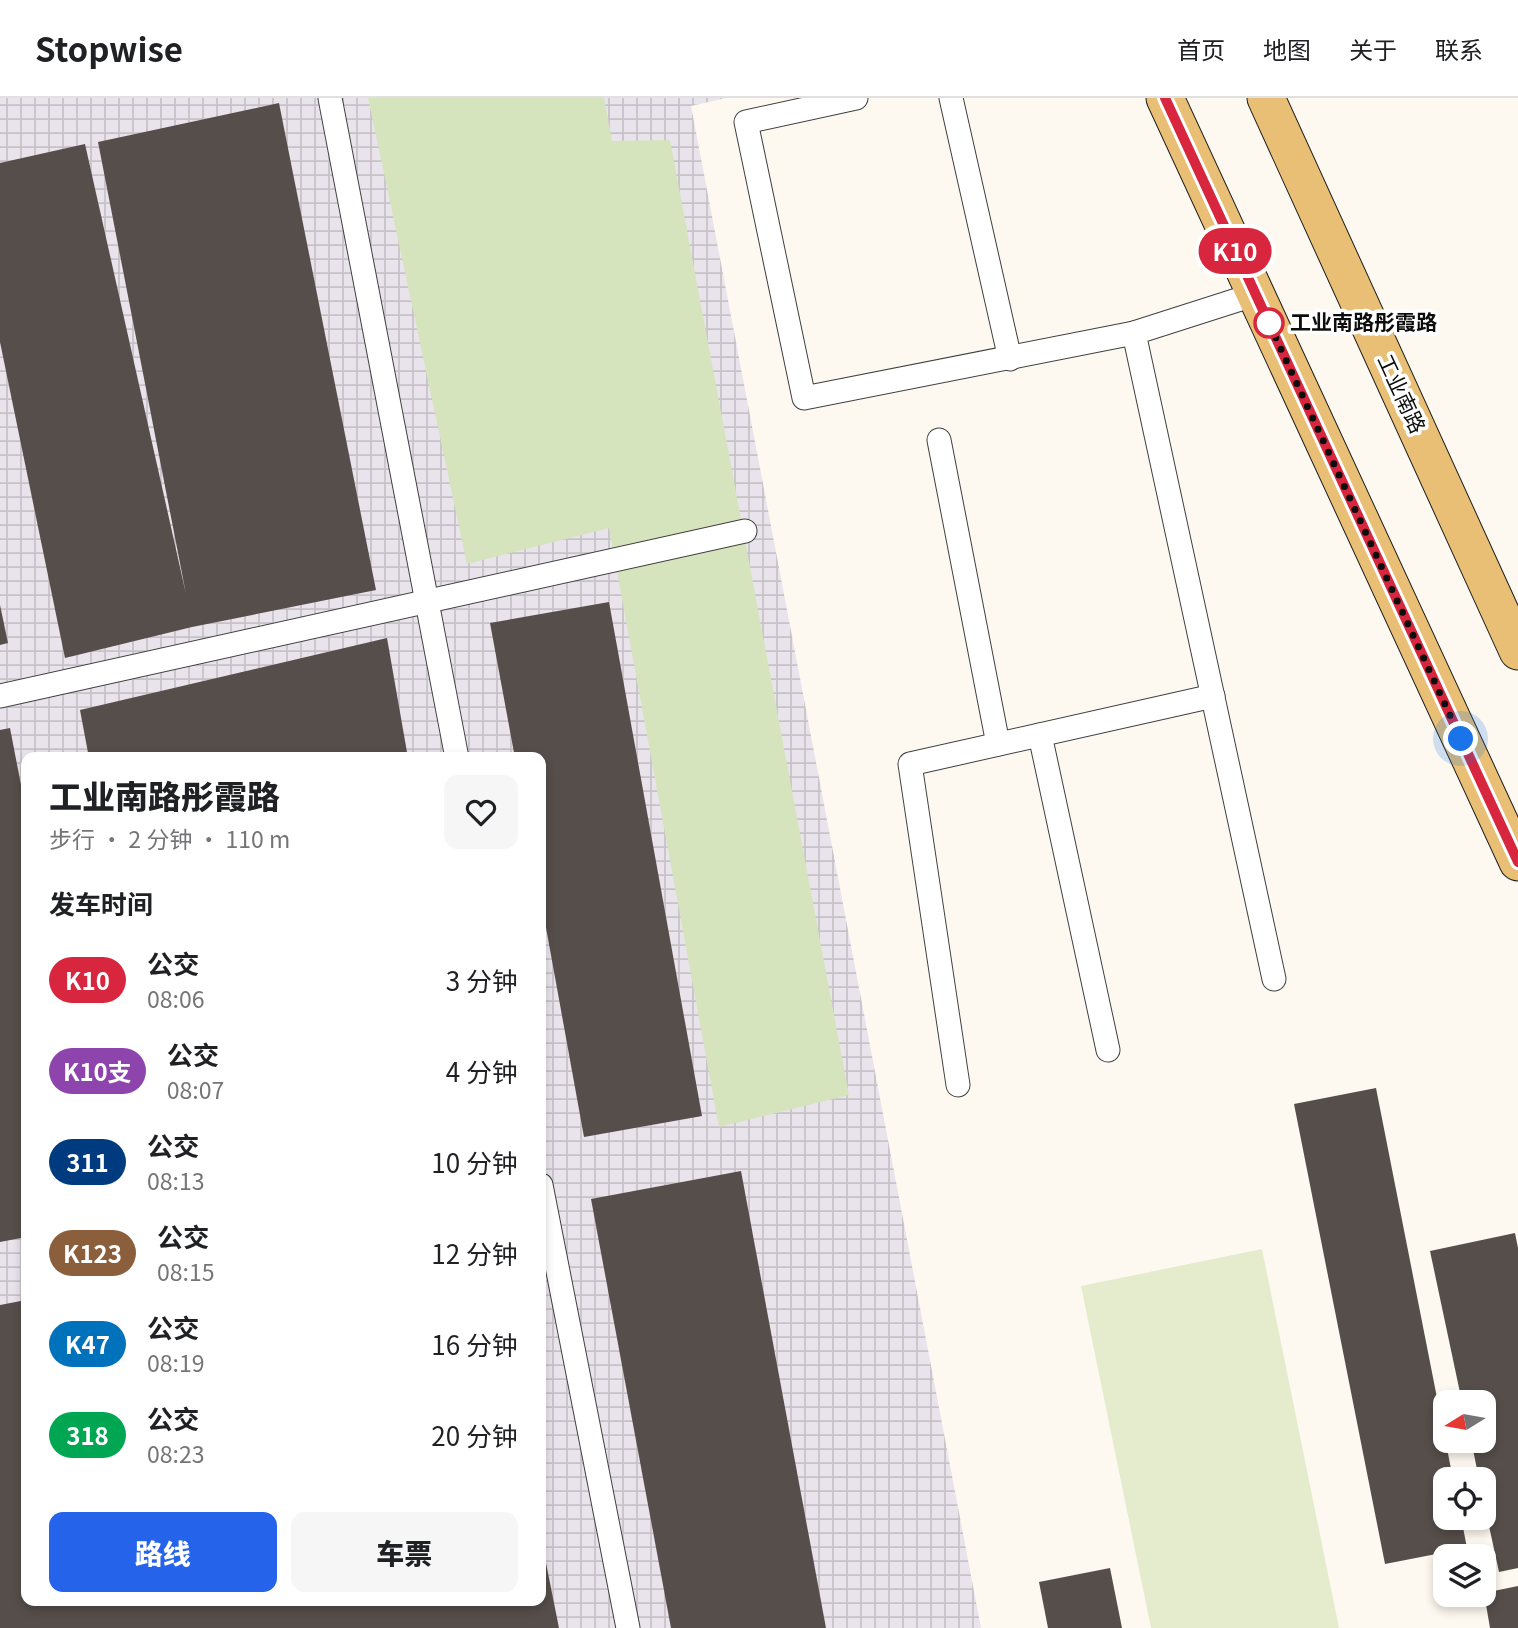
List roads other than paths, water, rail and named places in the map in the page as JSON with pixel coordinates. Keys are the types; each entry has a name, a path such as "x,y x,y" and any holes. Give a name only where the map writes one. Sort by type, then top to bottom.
{"main road":[{"path":"1165,98 1518,862"},
{"name":"工业南路","path":"1266,98 1518,651"}],"street":[{"path":"330,98 456,752"},
{"path":"856,98 746,122 804,398 1010,359 1134,332 1256,294"},
{"path":"951,98 1010,359"},
{"path":"1134,332 1273,979"},
{"path":"939,440 998,744"},
{"path":"0,696 745,531"},
{"path":"958,1085 910,764 1213,696"},
{"path":"1040,735 1108,1050"},
{"path":"546,1210 628,1628"}],"place":[{"name":"工业南路彤霞路","path":"1269,323"}]}
